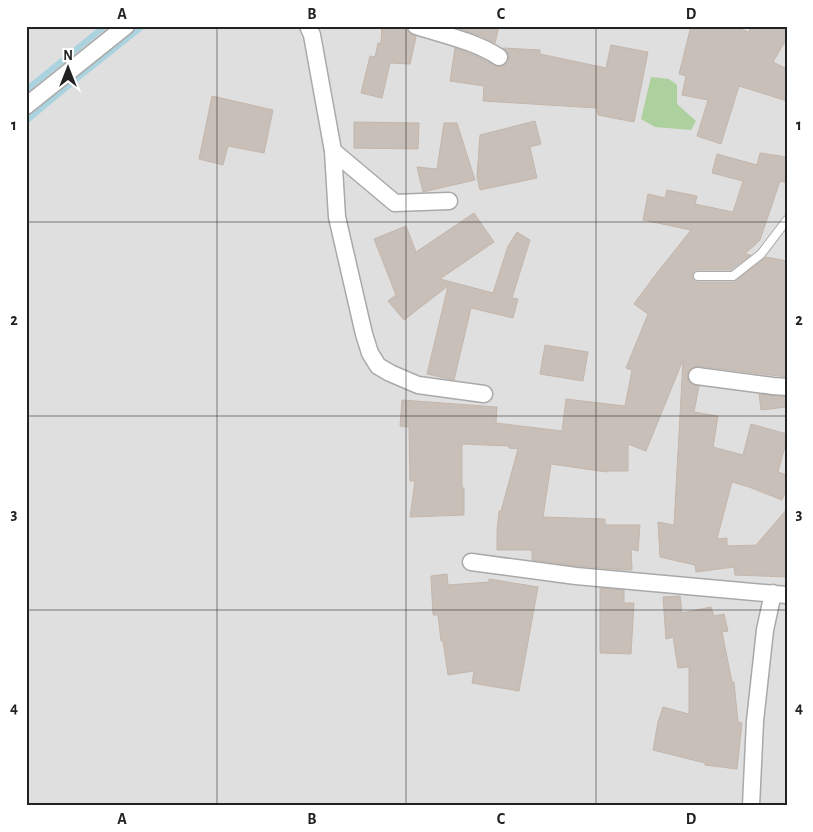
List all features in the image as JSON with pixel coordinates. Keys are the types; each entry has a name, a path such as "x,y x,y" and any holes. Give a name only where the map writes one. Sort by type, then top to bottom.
{"street":[{"path":"26,106 126,26"},
{"path":"308,26 312,35 333,151 337,217 370,353 378,366 418,385 484,394"},
{"path":"416,26 473,43 499,57"},
{"path":"333,151 395,204 449,201"},
{"path":"697,376 787,387"},
{"path":"470,562 576,576 780,594 765,630 756,712 751,806"}],"lane":[{"path":"698,276 733,276 761,254 787,220"}],"shaded area":[{"path":"26,26 787,26 787,806 26,806"}],"green space":[{"path":"651,77 669,79 677,85 677,104 696,121 691,130 655,127 641,119"}],"building":[{"path":"382,26 406,26 409,33 416,37 410,64 390,63 382,98 361,93 370,56 375,57 378,43 381,43"},
{"path":"458,26 499,26 495,43 458,28"},
{"path":"691,26 731,26 749,32 751,26 787,26 787,38 773,62 787,69 787,101 739,86 721,144 697,136 708,100 682,95 686,76 679,74"},
{"path":"611,45 648,52 634,122 598,115 597,108 483,101 484,86 450,81 455,48 498,67 508,62 507,52 503,48 540,50 540,54 606,68"},
{"path":"212,96 273,110 264,153 228,146 223,165 199,159"},
{"path":"535,121 541,144 530,147 537,178 480,190 477,177 480,135"},
{"path":"354,122 419,123 418,149 354,148"},
{"path":"444,123 457,123 475,180 423,192 417,167 437,169"},
{"path":"760,153 787,157 787,183 780,181 760,240 745,254 751,255 731,270 698,270 692,276 698,282 734,282 766,257 787,261 787,377 698,366 689,370 687,375 691,384 699,386 694,412 718,416 713,447 743,455 751,424 787,434 778,472 787,475 787,488 782,500 732,482 717,539 727,538 727,546 756,545 787,509 787,577 735,575 734,567 696,572 695,565 660,557 658,522 674,525 683,360 646,451 628,444 628,471 607,472 551,464 543,517 605,519 605,525 640,525 638,551 631,549 632,570 532,560 532,550 497,550 499,511 501,511 518,449 509,448 509,446 462,444 464,515 410,517 415,481 410,481 409,427 400,426 402,400 497,407 496,423 562,431 566,399 625,406 632,370 626,368 648,314 634,304 691,230 643,220 648,194 665,198 667,190 697,196 695,204 733,212 743,181 712,173 717,154 757,165"},
{"path":"474,213 494,242 440,279 493,293 508,246 517,232 530,240 512,298 518,299 513,318 471,308 454,380 427,374 448,286 404,320 388,301 396,295 374,239 406,226 416,252"},
{"path":"545,345 588,352 583,381 540,374"},
{"path":"759,394 787,397 787,407 761,410"},
{"path":"447,574 448,585 489,582 489,579 538,587 519,691 472,683 474,671 448,675 438,615 433,615 431,576"},
{"path":"600,588 624,590 624,603 634,603 631,654 600,653"},
{"path":"680,596 682,613 711,607 714,616 724,614 728,631 722,632 732,682 734,682 738,722 742,723 737,769 705,765 705,763 653,750 663,707 689,714 689,667 678,668 673,637 666,639 663,597"}],"waterway":[{"path":"26,90 105,26"},
{"path":"26,121 143,26"}]}
